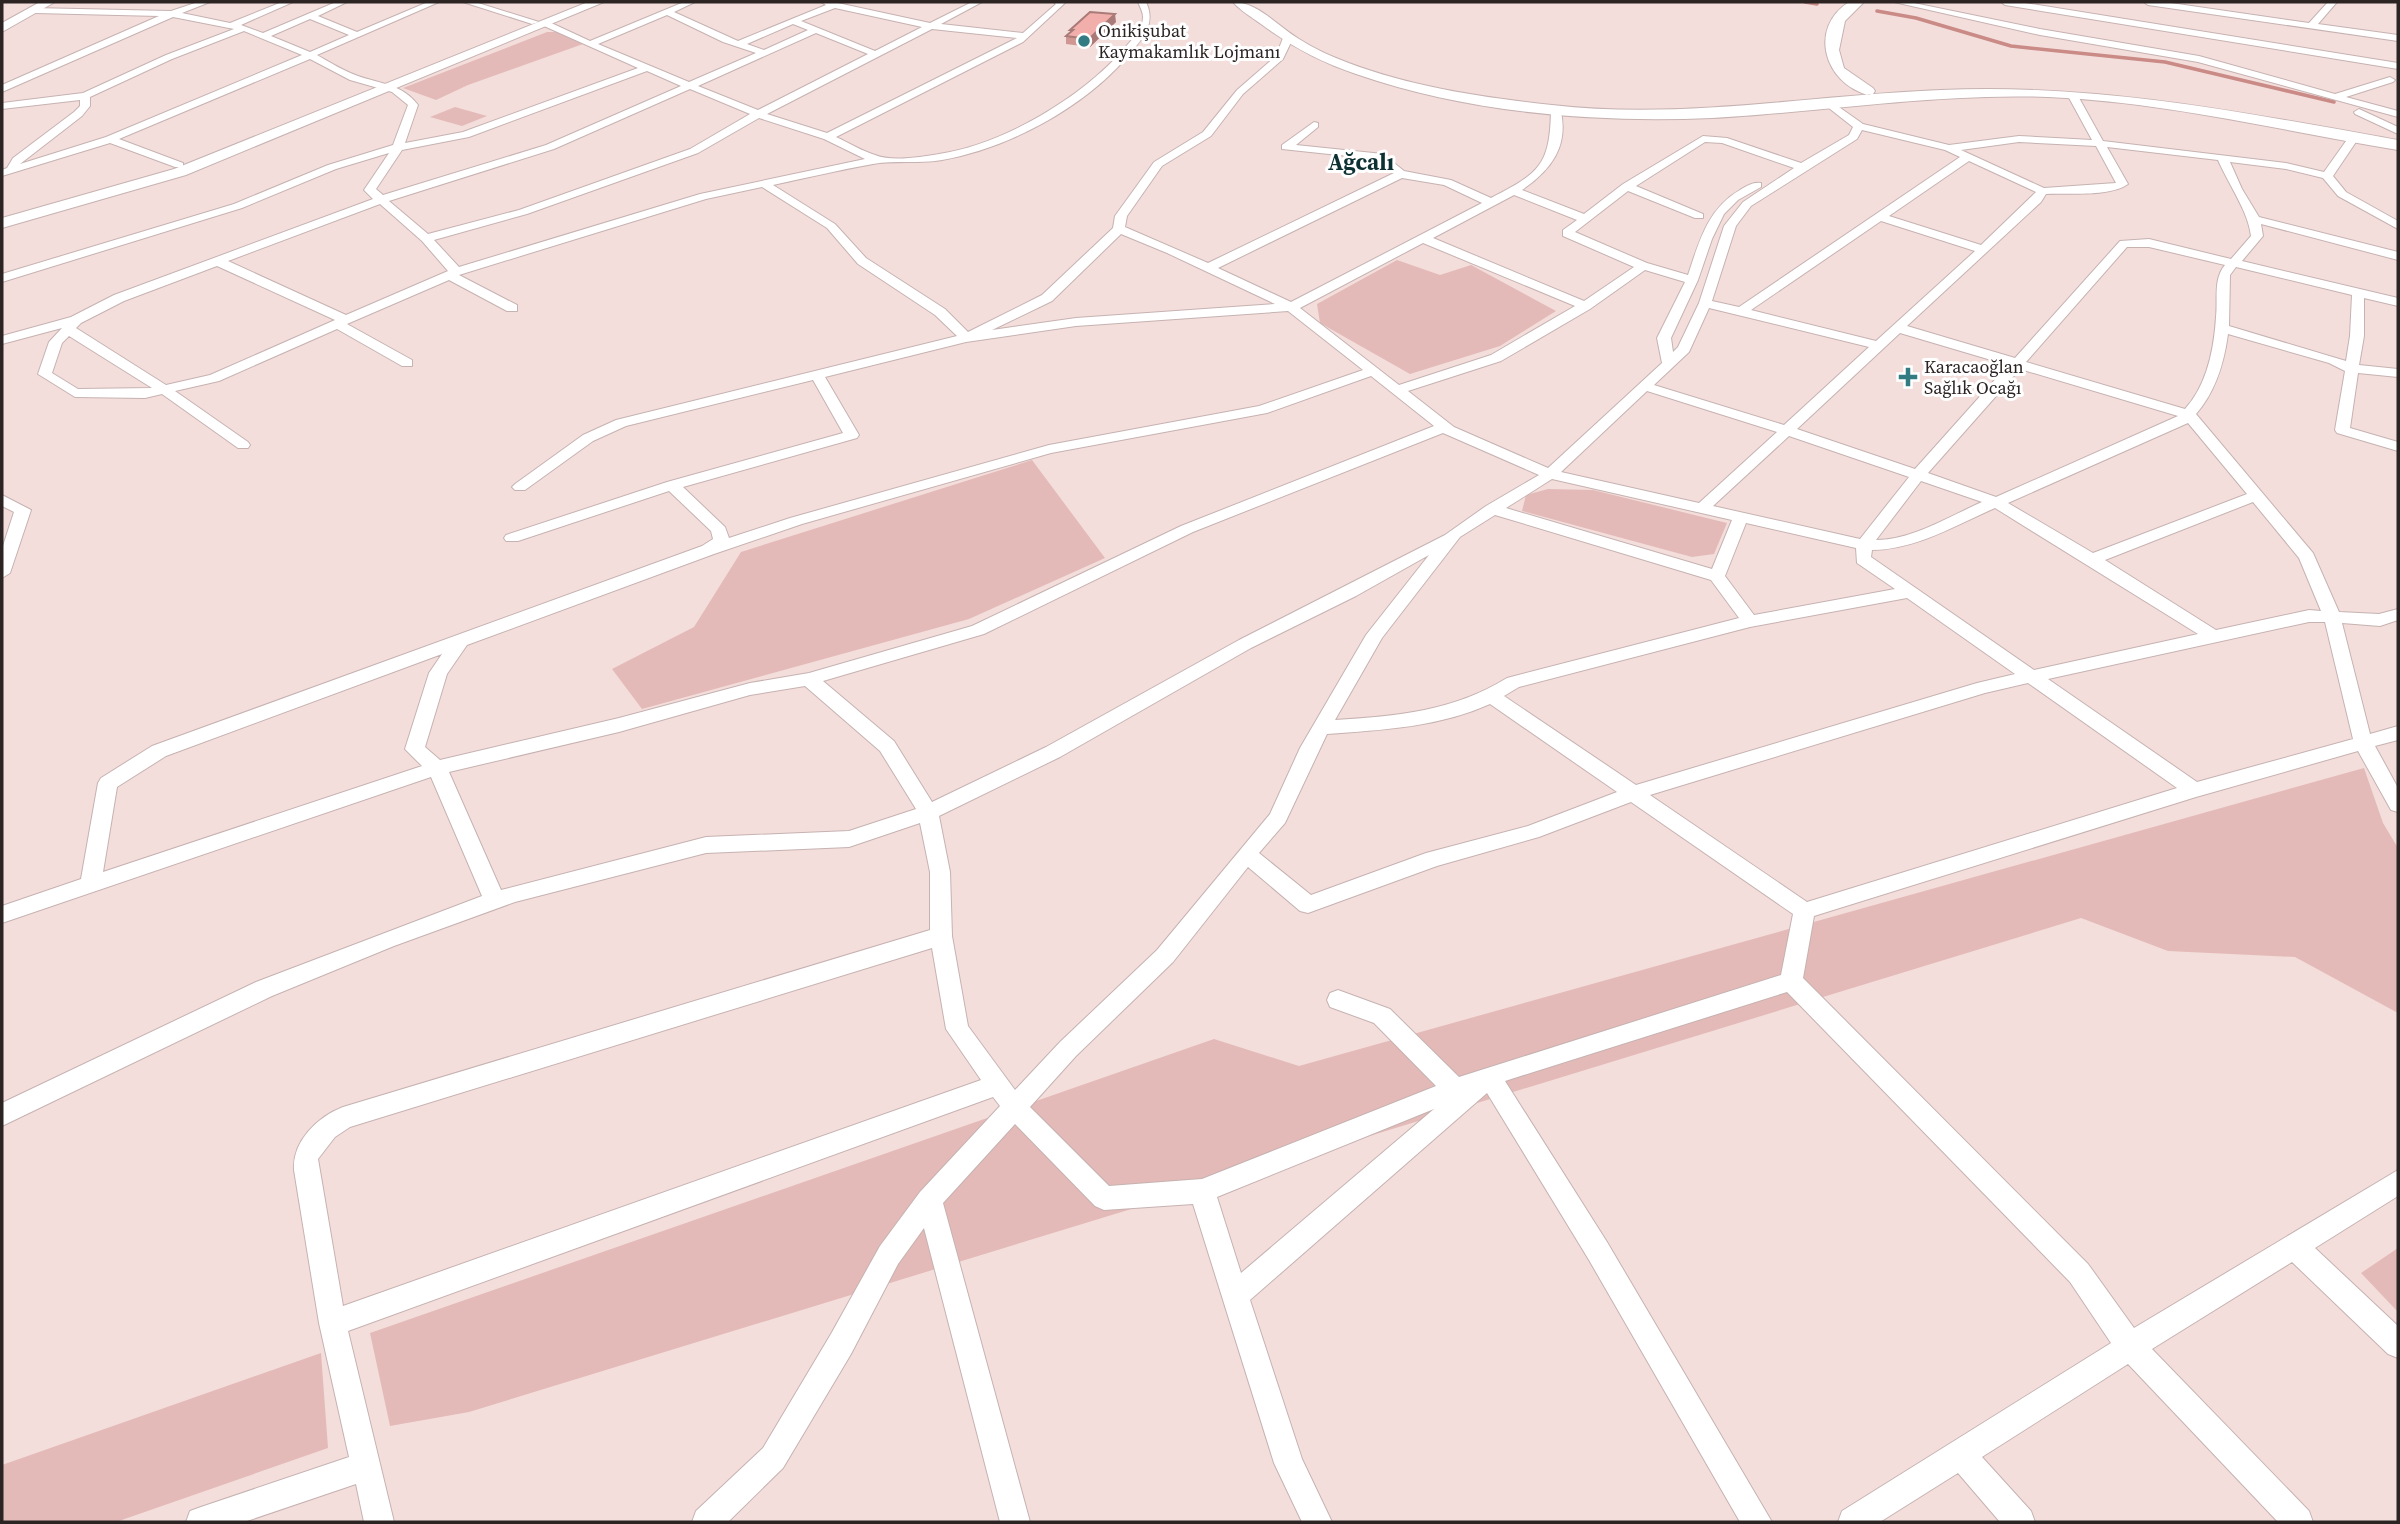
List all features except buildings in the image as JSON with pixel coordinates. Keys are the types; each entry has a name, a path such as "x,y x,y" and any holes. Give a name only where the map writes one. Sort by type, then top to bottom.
{"main road":[{"path":"2,28 49,2"},
{"path":"541,23 582,2"},
{"path":"2,216 158,173 598,2"},
{"path":"1238,2 1288,38 1332,61 1399,84 1484,101 1556,110 1647,115 1714,113 1940,94 2073,96 2224,114 2398,145"},
{"path":"1263,2 1285,23 1318,41 1377,66 1435,82 1530,100 1664,107 1744,104 1868,91 1993,85 2082,90 2212,105 2398,139"},
{"path":"1858,2 1850,5 1835,25 1833,53 1837,70 1868,91"},
{"path":"2,223 180,172 386,85"}],"street":[{"path":"94,11 120,2"},
{"path":"2,89 206,2"},
{"path":"232,25 289,2"},
{"path":"265,35 343,2"},
{"path":"6,172 110,139 435,2"},
{"path":"467,2 541,23 758,114 828,137 877,160"},
{"path":"590,44 691,2"},
{"path":"426,238 523,212 694,151 758,114 978,2"},
{"path":"1057,2 1071,2"},
{"path":"828,137 1025,36 1063,2"},
{"path":"72,324 57,342 45,374 75,393 145,394 214,378 453,273 704,196 877,160 922,159 959,153 995,141 1037,119 1101,79 1124,57 1143,31 1147,18 1142,2"},
{"path":"1899,2 2040,33 2199,59 2398,114"},
{"path":"2005,2 2394,66 2394,81 2338,96"},
{"path":"2148,2 2178,4 2398,38"},
{"path":"2199,59 2220,11 2229,2"},
{"path":"2311,26 2333,2"},
{"path":"739,44 829,4 931,26 1025,36"},
{"path":"1948,13 1967,6"},
{"path":"35,10 172,15 232,25 265,35 358,80 386,85 407,96 413,105 398,147 370,190 426,238 453,273 512,308"},
{"path":"667,12 765,53"},
{"path":"310,16 356,36"},
{"path":"793,21 878,55"},
{"path":"2,106 85,96 169,57 244,28"},
{"path":"2,340 72,324 119,298 380,200 550,147 816,30"},
{"path":"966,338 1047,298 1119,229 1121,216 1158,164 1207,134 1240,92 1280,57 1288,38"},
{"path":"2,278 238,206 332,167 398,147 465,135 646,68"},
{"path":"2307,88 2398,131"},
{"path":"6,172 17,160 78,114 85,106 85,96"},
{"path":"1829,103 1859,126 1949,148 2042,191 2113,188 2122,184 2073,96"},
{"path":"520,487 588,438 621,423 966,338 1076,322 1291,307 1513,191 1543,172 1556,145 1556,110"},
{"path":"1314,125 1286,147 1379,156 1401,174 1447,183 1490,202"},
{"path":"2,1115 264,989 495,901 706,845 849,839 928,813 1053,752 1245,644 1350,592 1454,534 1549,474 1684,349 1705,303 1730,226 1747,204 1853,137 1859,126"},
{"path":"2327,176 2355,136"},
{"path":"110,139 179,164"},
{"path":"1692,281 1643,266 1567,233 1627,186 1703,139 1723,140 1798,170"},
{"path":"1949,148 2019,139 2100,143 2286,166 2327,176 2343,194 2398,226"},
{"path":"1742,311 1968,156"},
{"path":"1119,229 1291,307 1444,427 1549,474 1864,545 1888,545 1915,537 2180,423 2189,415 2209,387 2224,330 2224,274 2257,236 2255,219 2236,190 2223,158"},
{"path":"1668,362 1664,338 1692,281 1706,239 1719,214 1734,198 1770,178 1798,170"},
{"path":"1208,268 1401,174"},
{"path":"764,184 831,226 862,261 940,312 966,338"},
{"path":"1627,186 1699,216"},
{"path":"1513,191 1585,219"},
{"path":"1701,509 2037,200 2042,191"},
{"path":"1880,217 1982,249"},
{"path":"2255,219 2398,256"},
{"path":"1423,238 1585,306"},
{"path":"2194,790 1863,559 1864,545 1918,475 2124,244 2149,243 2398,303"},
{"path":"217,261 341,322 407,363"},
{"path":"1396,390 1496,358 1585,306 1643,266"},
{"path":"2358,292 2357,336 2342,430 2398,447"},
{"path":"1705,303 1877,345"},
{"path":"72,324 243,445"},
{"path":"1899,328 2189,415 2307,556 2332,616 2363,742 2398,804"},
{"path":"2224,330 2334,360 2350,368 2398,373"},
{"path":"90,886 108,783 159,751 708,550 796,521 1049,449 1262,410 1373,371"},
{"path":"512,537 672,485 852,435 817,375"},
{"path":"1644,386 1787,430 1996,502 2214,636"},
{"path":"2,914 437,768 619,725 750,689 809,678 978,630 1187,529 1444,427"},
{"path":"672,485 719,530 721,540 708,550"},
{"path":"2092,559 2256,496"},
{"path":"2,500 23,510 2,573"},
{"path":"1492,509 1717,576 1750,621"},
{"path":"1717,576 1740,519"},
{"path":"707,1522 772,1458 841,1344 889,1255 929,1200 1068,1049 1165,956 1246,853 1278,818 1322,728 1375,635 1454,534"},
{"path":"1322,728 1410,722 1493,697 1513,682 1750,621 1909,592"},
{"path":"1246,853 1308,905 1433,859 1532,832 1634,793 1983,687 2309,616 2379,620 2398,614"},
{"path":"460,642 438,673 415,749 437,768 495,901"},
{"path":"809,678 887,746 928,813 940,872 941,936 957,1029 1014,1107 1104,1198 1202,1191 1489,1076 1791,981"},
{"path":"1493,697 1804,911"},
{"path":"1804,911 2194,790 2398,733"},
{"path":"1791,981 1804,911"},
{"path":"379,1522 333,1323 304,1156 326,1129 342,1118 941,936"},
{"path":"1791,981 2079,1273 2130,1346 2298,1522"},
{"path":"1338,1000 1382,1016 1456,1090"},
{"path":"1237,1294 1489,1076"},
{"path":"1489,1076 1598,1251 1758,1522"},
{"path":"333,1323 998,1084"},
{"path":"1853,1522 1962,1456 2130,1346 2296,1248 2398,1182"},
{"path":"1202,1191 1289,1463 1317,1522"},
{"path":"929,1200 1015,1522"},
{"path":"2296,1248 2398,1345"},
{"path":"1962,1456 2020,1522"},
{"path":"201,1522 366,1466"}],"shaded area":[{"path":"547,32 557,32 583,44 468,85 436,100 403,88"},
{"path":"455,107 487,116 462,126 430,117"},
{"path":"1397,260 1440,275 1471,265 1556,311 1500,346 1410,374 1320,323 1317,304"},
{"path":"1032,460 1105,558 969,619 642,709 612,669 694,627 741,552"},
{"path":"1548,489 1593,490 1727,523 1714,554 1692,557 1522,511 1526,495"},
{"path":"2364,768 2383,823 2398,848 2398,1013 2295,957 2168,951 2081,918 469,1412 390,1426 370,1333 1214,1039 1299,1066"},
{"path":"2398,1248 2398,1312 2361,1273"},
{"path":"321,1353 328,1448 116,1522 2,1522 2,1465"}],"waterway":[{"path":"1805,2 1817,4"},
{"path":"1877,11 1916,18 2011,46 2165,62 2334,102"}],"place":[{"name":"Onikişubat Kaymakamlık Lojmanı","path":"1084,41"},
{"name":"Karacaoğlan Sağlık Ocağı","path":"1908,377"}],"district":[{"name":"Ağcalı","path":"1361,162"}]}
